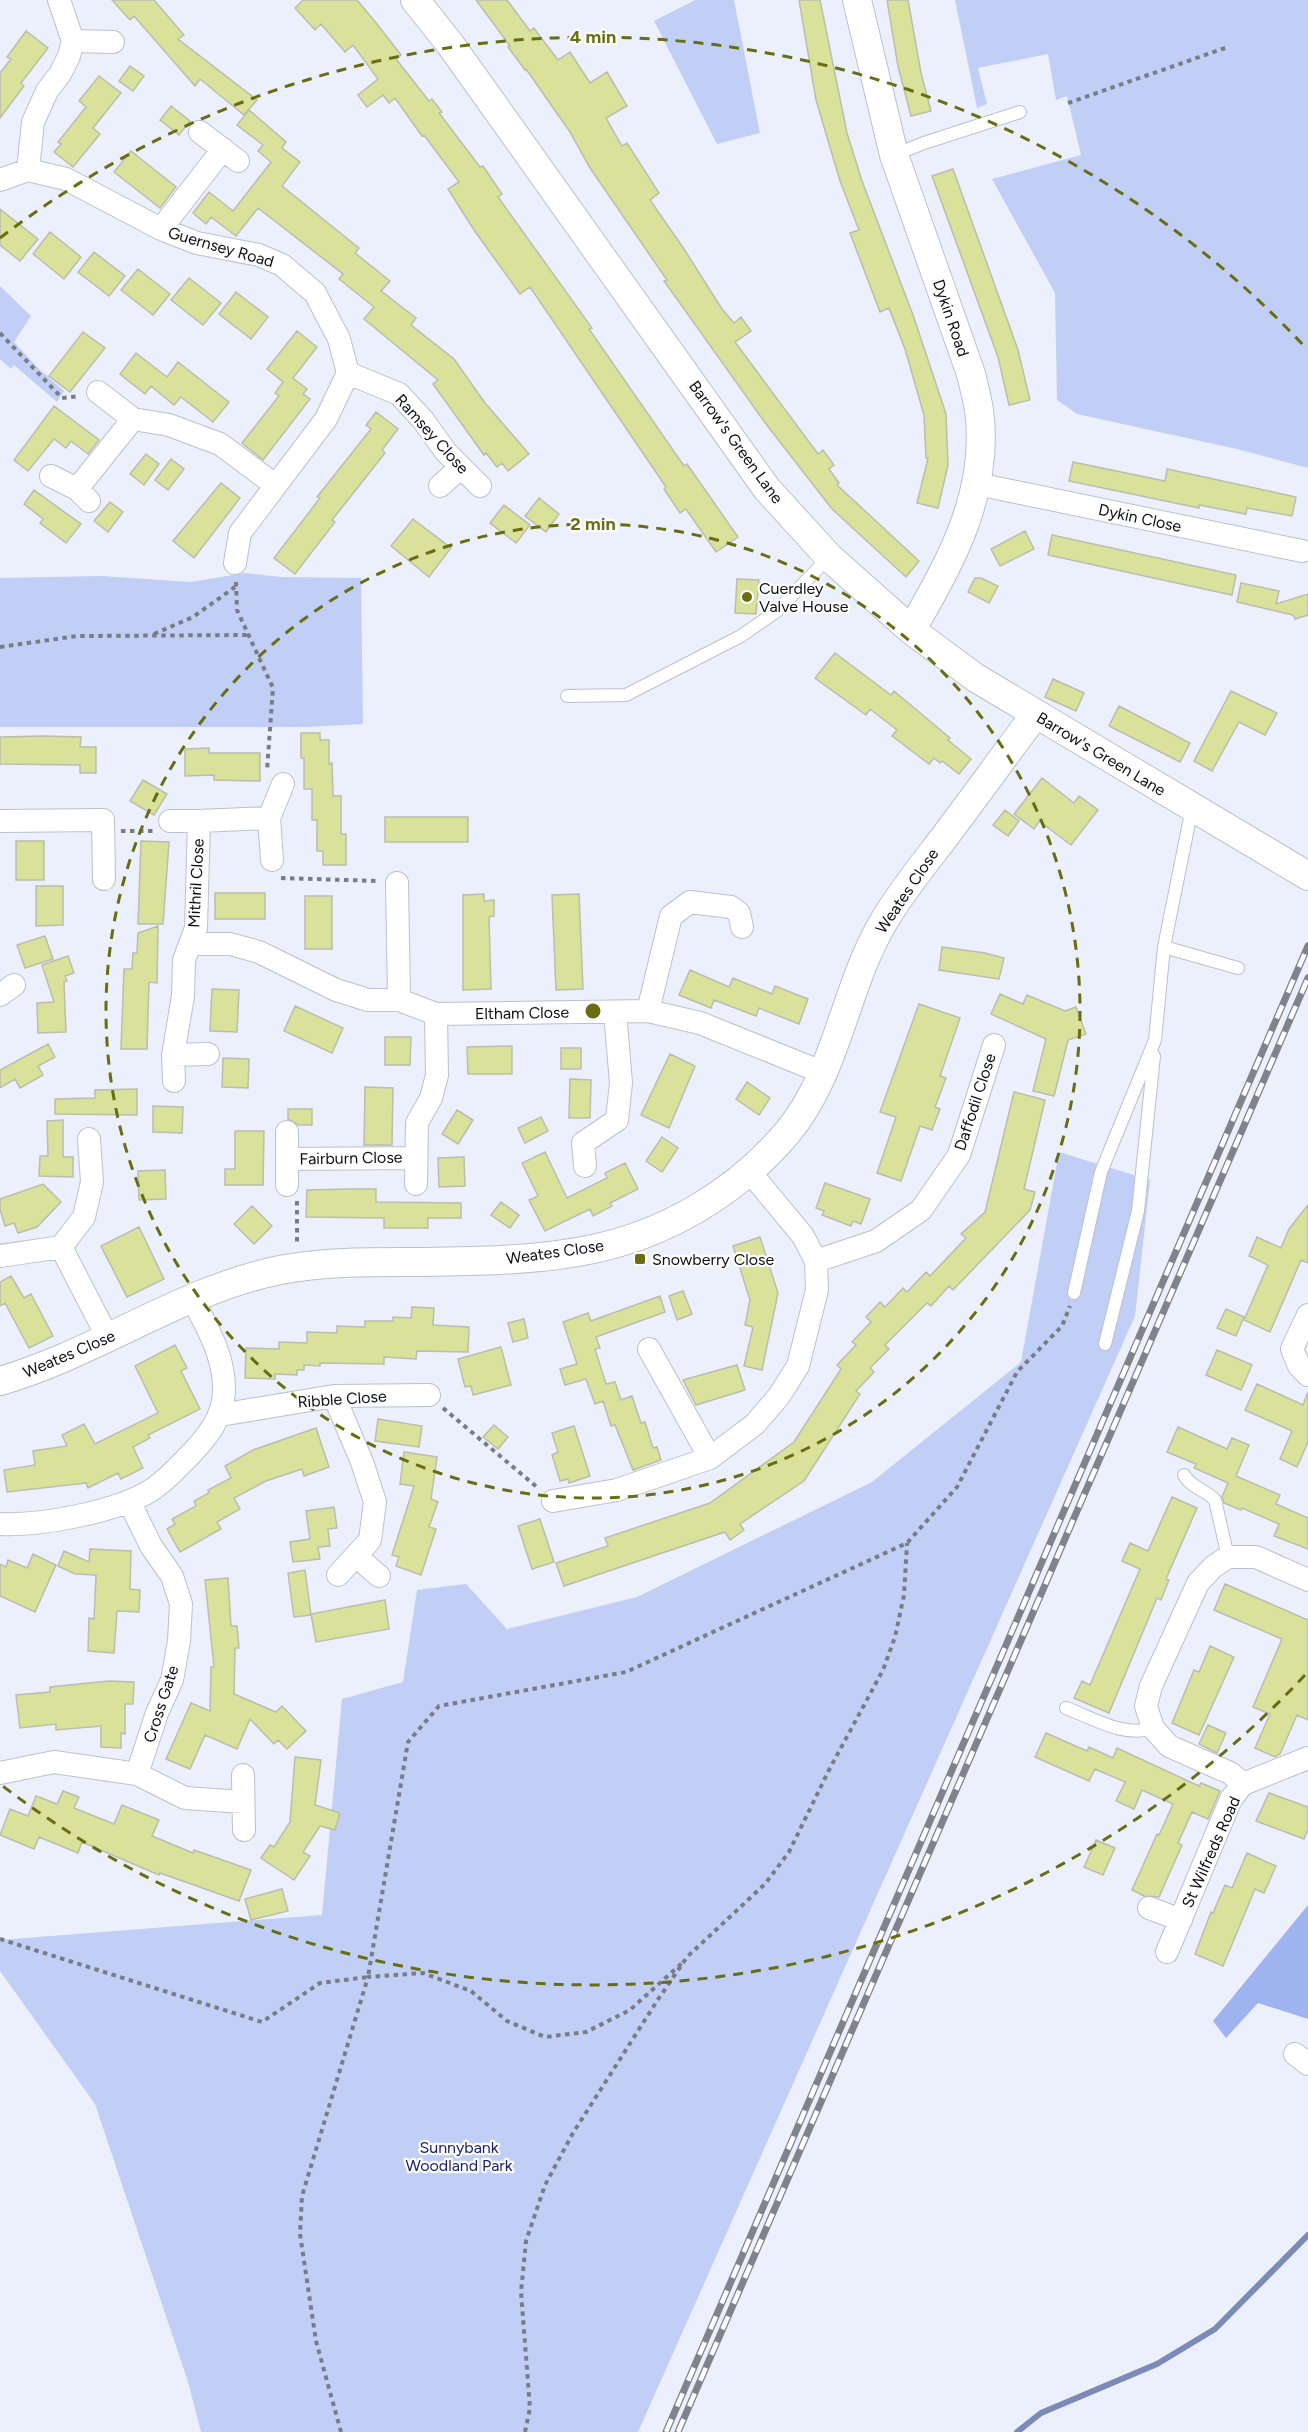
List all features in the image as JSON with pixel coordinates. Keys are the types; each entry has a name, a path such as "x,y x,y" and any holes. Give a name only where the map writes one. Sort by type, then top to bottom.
{"street":[{"path":"0,180 28,170 33,122 47,91 60,74 69,56 73,41 58,0"},
{"name":"Barrow's Green Lane","path":"415,0 450,44 767,489 829,557 911,630 976,678 1305,874"},
{"name":"Dykin Road","path":"856,0 894,155 971,374 979,411 980,448 977,484 963,533 944,576 911,630"},
{"path":"73,41 113,42"},
{"path":"161,229 230,155 200,132"},
{"name":"Guernsey Road","path":"28,170 66,178 161,229 197,243 259,255 282,265 315,293 339,339 348,373"},
{"path":"235,563 240,533 326,419 348,373"},
{"name":"Ramsey Close","path":"348,373 399,394 423,420 446,452 480,486"},
{"path":"98,392 133,418 169,425 220,444 275,485"},
{"path":"51,476 83,495 133,418"},
{"path":"440,486 461,467"},
{"name":"Dykin Close","path":"977,484 1302,551"},
{"name":"Weates Close","path":"0,1381 31,1372 192,1298 237,1281 297,1268 334,1263 498,1260 588,1251 641,1236 716,1197 750,1172 788,1132 807,1105 824,1073 862,963 884,920 1035,715"},
{"path":"272,860 269,818 283,784"},
{"name":"Mithril Close","path":"170,820 269,818"},
{"path":"0,821 103,820 104,879"},
{"name":"Mithril Close","path":"174,1081 173,1055 183,996 184,960 196,928 199,821"},
{"path":"397,883 399,1000"},
{"path":"648,1011 671,916 690,902 731,907 739,914 742,927"},
{"name":"Eltham Close","path":"191,944 230,944 259,952 347,993 368,1000 399,1000 436,1014 648,1011 700,1023 824,1073"},
{"path":"585,1166 583,1143 617,1120 621,1083 615,1012"},
{"name":"Fairburn Close","path":"416,1184 417,1122 431,1098 437,1075 436,1014"},
{"name":"Daffodil Close","path":"816,1261 876,1241 921,1210 959,1155 994,1046"},
{"path":"173,1055 208,1054"},
{"name":"Fairburn Close","path":"286,1185 287,1132"},
{"path":"0,1256 61,1247 84,1217 92,1182 90,1139"},
{"name":"Fairburn Close","path":"287,1159 416,1158"},
{"path":"554,1501 617,1490 710,1458 755,1424 779,1396 798,1366 817,1290 816,1261 802,1236 750,1172"},
{"path":"61,1247 108,1338"},
{"path":"0,1524 67,1518 129,1502 150,1491 168,1477 195,1450 220,1415 224,1392 219,1350 192,1298"},
{"path":"1308,1315 1292,1349 1299,1366 1308,1375"},
{"path":"650,1349 710,1458"},
{"name":"Ribble Close","path":"220,1415 334,1396 429,1395"},
{"path":"334,1396 362,1462 375,1502 370,1540 338,1575"},
{"name":"Cross Gate","path":"129,1502 151,1546 172,1576 181,1604 179,1641 172,1680 157,1713 137,1774"},
{"path":"356,1556 379,1576"},
{"path":"1243,1784 1230,1773 1169,1746 1153,1728 1146,1706 1150,1686 1198,1582 1213,1567 1228,1557 1256,1557 1308,1580"},
{"name":"St Wilfreds Road","path":"1167,1952 1231,1799 1243,1784 1307,1760"},
{"path":"0,1773 54,1762 137,1774 185,1798 243,1802"},
{"path":"243,1775 244,1830"},
{"name":"St Wilfreds Road","path":"1149,1908 1181,1920"}],"lane":[{"path":"894,155 1020,112"},
{"path":"567,696 626,695 741,636 777,611 829,557"},
{"path":"1105,1344 1138,1211 1164,947 1192,808"},
{"path":"1164,947 1238,968"},
{"path":"1074,1293 1101,1172 1155,1040"},
{"path":"1184,1475 1187,1482 1203,1490 1215,1500 1228,1557"},
{"path":"1066,1708 1128,1731 1142,1732 1153,1728"}],"path":[{"path":"1068,103 1228,47"},
{"path":"0,333 62,398 98,392"},
{"path":"235,563 237,610 273,687 266,782 283,784"},
{"path":"152,635 193,617 236,586"},
{"path":"0,647 77,636 249,635"},
{"path":"103,830 170,832 170,820"},
{"path":"272,860 274,874 283,879 397,883"},
{"path":"286,1185 297,1187 297,1268"},
{"path":"340,2432 316,2341 300,2234 302,2196 368,1977 408,1742 439,1706 626,1672 907,1544 957,1487 1017,1372 1062,1326 1074,1293"},
{"path":"429,1395 554,1501"},
{"path":"0,1939 262,2022 320,1983 423,1973 471,1991 507,2021 545,2037 586,2032 630,2010 765,1884 789,1852 829,1770 883,1670 895,1637 902,1605 907,1544"},
{"path":"525,2432 530,2408 521,2292 526,2241 545,2185 573,2133 687,1958"}],"green space":[{"path":"695,0 734,0 760,133 717,144 654,21"},
{"path":"955,0 1308,0 1308,468 1237,449 1077,414 1057,400 1055,293 992,179 1081,155 1067,96 1056,100 1048,54 978,68 987,104 977,108"},
{"path":"0,286 31,316 14,342 64,391 57,402 14,365 11,369 0,359"},
{"path":"245,573 281,577 361,578 363,724 309,727 0,727 0,578 102,576 191,582"},
{"name":"Sunnybank Woodland Park","path":"1059,1152 1150,1180 1135,1316 638,2432 201,2432 188,2382 95,2104 0,1971 0,1940 322,1915 342,1699 403,1682 417,1590 466,1584 507,1629 637,1597 872,1482 1021,1362"}],"shaded area":[{"path":"1308,1905 1308,2019 1258,2003 1226,2038 1213,2021"}],"building":[{"path":"112,0 154,0 184,35 178,39 257,100 244,115 200,79 195,86 134,16 130,20"},
{"path":"303,0 357,0 377,24 401,55 396,59 429,101 432,99 442,112 439,113 480,167 483,166 502,194 498,197 592,328 589,329 684,466 687,464 738,537 716,552 686,509 680,513 664,489 666,487 530,287 520,294 474,230 448,189 459,182 395,98 389,103 383,95 367,107 358,95 378,79 353,45 345,52 321,24 315,30 295,8"},
{"path":"476,0 507,0 530,31 534,28 558,60 570,52 590,83 607,72 627,106 606,118 622,146 627,143 659,193 650,200 722,309 734,323 741,317 751,331 735,342 818,454 823,450 834,465 829,469 839,483 837,485 919,561 906,577 832,509 766,424 664,281 667,280 590,168 570,132"},
{"path":"799,0 820,0 847,133 862,181 913,315 946,414 948,465 938,508 917,503 928,458 926,458 924,415 905,349 889,308 880,312 850,233 859,230 840,181 816,100"},
{"path":"887,0 908,0 921,73 931,111 911,116 898,66"},
{"path":"26,31 48,48 21,83 24,86 0,118 0,73 11,59 7,57"},
{"path":"130,66 144,76 133,91 119,81"},
{"path":"99,76 121,93 93,128 100,134 73,167 54,152 61,144 58,142 86,107 79,101"},
{"path":"171,106 190,121 179,135 160,120"},
{"path":"249,110 286,142 282,148 300,162 282,186 359,248 355,253 390,281 381,291 416,318 411,325 454,359 485,403 529,454 508,471 502,463 497,467 486,453 484,455 433,384 438,380 364,319 374,307 339,279 343,274 258,208 236,236 211,217 206,224 193,213 209,192 233,211 271,162 258,151 263,145 237,125"},
{"path":"131,151 176,187 160,208 114,172"},
{"path":"953,169 1018,350 1030,400 1009,405 998,357 932,176"},
{"path":"0,209 38,239 20,261 0,245"},
{"path":"50,232 81,257 64,279 33,254"},
{"path":"94,252 125,276 109,296 78,272"},
{"path":"138,269 170,294 153,315 121,290"},
{"path":"189,278 221,303 203,325 171,300"},
{"path":"236,292 268,317 251,339 219,314"},
{"path":"297,331 317,347 293,378 307,389 303,394 310,399 263,460 242,443 279,396 275,393 283,382 267,369"},
{"path":"83,332 105,348 70,392 49,376"},
{"path":"136,353 167,377 178,362 229,402 213,422 181,397 174,405 151,386 145,394 120,374"},
{"path":"54,406 99,440 88,454 71,441 66,448 54,439 28,471 14,460"},
{"path":"376,412 398,429 382,450 385,453 332,520 335,522 295,574 274,558 320,498 317,497 371,429 366,425"},
{"path":"146,454 159,464 144,485 130,474"},
{"path":"171,459 184,469 168,490 155,480"},
{"path":"1073,462 1165,481 1167,469 1296,497 1292,516 1247,508 1246,514 1199,505 1199,508 1069,481"},
{"path":"221,483 240,498 194,558 173,541"},
{"path":"34,490 81,524 66,543 40,523 43,519 24,504"},
{"path":"539,498 559,514 546,532 525,516"},
{"path":"110,502 123,512 108,532 94,521"},
{"path":"504,505 530,525 516,543 490,523"},
{"path":"413,519 451,548 429,577 391,546"},
{"path":"1025,531 1034,549 1000,566 991,549"},
{"path":"1052,535 1236,575 1232,595 1048,555"},
{"path":"975,578 981,578 998,586 989,603 968,592"},
{"name":"Cuerdley Valve House","path":"737,579 759,580 756,614 735,613"},
{"path":"1241,583 1279,591 1276,604 1308,594 1308,615 1295,619 1293,615 1237,602"},
{"path":"835,653 891,695 894,691 950,738 948,740 971,759 959,774 934,758 929,764 892,736 897,730 870,709 866,715 815,678"},
{"path":"1053,679 1084,693 1076,711 1045,697"},
{"path":"1231,691 1277,713 1265,735 1239,722 1212,771 1194,761"},
{"path":"1119,706 1190,743 1180,762 1109,726"},
{"path":"301,733 320,733 320,740 329,740 333,796 341,796 341,834 346,834 346,865 323,865 323,851 317,851 317,820 312,820 312,789 304,789"},
{"path":"0,737 81,737 80,747 96,747 96,773 80,773 80,765 0,764"},
{"path":"209,748 209,753 260,753 260,781 214,780 214,775 185,776 185,749"},
{"path":"1042,778 1074,803 1079,796 1098,810 1071,845 1039,821 1034,829 1014,814"},
{"path":"143,780 167,794 154,815 130,801"},
{"path":"1005,810 1019,821 1008,836 993,825"},
{"path":"385,817 468,817 468,842 385,842"},
{"path":"16,841 44,841 44,880 16,880"},
{"path":"141,841 169,842 163,924 138,924"},
{"path":"36,886 63,886 63,925 36,926"},
{"path":"215,893 265,893 265,919 215,919"},
{"path":"484,894 484,901 494,900 494,916 489,917 491,989 463,990 463,895"},
{"path":"579,894 583,989 556,990 552,895"},
{"path":"305,896 332,896 332,949 305,949"},
{"path":"158,926 157,983 149,982 147,1049 121,1049 124,969 132,969 133,953 137,953 138,933"},
{"path":"45,936 53,959 25,968 17,945"},
{"path":"942,947 1004,958 999,979 939,970"},
{"path":"68,956 74,973 65,976 67,981 64,982 66,1032 38,1033 37,1003 54,1002 42,965"},
{"path":"690,970 729,987 733,978 772,994 775,986 808,999 799,1024 759,1008 756,1016 714,1000 711,1008 679,995"},
{"path":"212,989 239,990 237,1032 210,1031"},
{"path":"1000,994 1023,1004 1027,995 1065,1011 1076,1007 1086,1034 1068,1040 1054,1096 1033,1091 1046,1039 991,1014"},
{"path":"919,1004 960,1018 940,1076 946,1078 935,1107 940,1109 932,1130 920,1126 901,1181 877,1173 896,1117 880,1112"},
{"path":"295,1006 343,1028 332,1053 284,1031"},
{"path":"385,1037 411,1037 410,1065 385,1065"},
{"path":"48,1044 55,1057 38,1066 43,1075 20,1088 15,1079 0,1088 0,1070"},
{"path":"512,1046 512,1074 468,1074 467,1047"},
{"path":"561,1048 581,1048 581,1069 561,1069"},
{"path":"670,1054 695,1066 669,1128 641,1115"},
{"path":"223,1058 249,1059 248,1088 222,1087"},
{"path":"570,1079 591,1080 590,1118 569,1118"},
{"path":"747,1082 770,1098 759,1115 736,1099"},
{"path":"365,1087 393,1088 392,1145 364,1145"},
{"path":"137,1089 137,1115 55,1114 55,1099 95,1098 95,1090"},
{"path":"1014,1092 1045,1100 1024,1189 1035,1192 1030,1210 953,1290 949,1286 931,1306 927,1303 885,1345 889,1349 870,1368 874,1372 856,1391 860,1394 804,1481 740,1524 744,1530 730,1540 725,1532 564,1586 556,1563 608,1546 605,1538 710,1503 794,1442 841,1369 837,1365 856,1345 852,1342 871,1322 866,1317 880,1302 885,1307 903,1288 907,1292 926,1272 930,1276 966,1238 961,1234 985,1212"},
{"path":"153,1106 183,1107 182,1133 153,1132"},
{"path":"288,1109 312,1109 312,1125 299,1125 288,1119"},
{"path":"457,1110 473,1120 458,1144 442,1134"},
{"path":"541,1117 548,1131 525,1143 518,1128"},
{"path":"63,1120 63,1157 73,1157 73,1177 39,1176 40,1156 48,1156 47,1121"},
{"path":"235,1131 264,1131 263,1185 225,1185 225,1169 235,1169"},
{"path":"662,1137 678,1148 662,1172 646,1161"},
{"path":"545,1152 567,1198 607,1178 605,1173 625,1163 638,1189 610,1203 612,1206 593,1216 590,1209 545,1231 529,1200 538,1196 522,1163"},
{"path":"464,1157 465,1186 439,1187 438,1158"},
{"path":"165,1170 166,1199 139,1200 138,1171"},
{"path":"825,1183 870,1199 861,1224 853,1221 851,1226 822,1215 824,1211 816,1208"},
{"path":"43,1184 61,1202 37,1227 18,1233 14,1223 5,1226 0,1209 0,1199"},
{"path":"376,1189 376,1202 461,1203 461,1218 428,1218 428,1228 384,1228 384,1218 306,1217 307,1190"},
{"path":"501,1202 519,1215 510,1228 491,1215"},
{"path":"1308,1205 1308,1263 1301,1260 1270,1332 1244,1320 1268,1265 1249,1256 1257,1237 1281,1248 1289,1229"},
{"path":"252,1206 272,1226 254,1244 234,1224"},
{"path":"139,1227 164,1279 127,1297 101,1246"},
{"path":"760,1237 778,1293 762,1370 744,1366 753,1327 745,1325 750,1300 733,1246"},
{"path":"11,1276 24,1298 31,1294 53,1336 29,1348 5,1303 0,1306 0,1282"},
{"path":"683,1291 692,1314 677,1320 669,1296"},
{"path":"660,1296 665,1312 596,1337 600,1348 595,1349 606,1384 615,1382 621,1400 632,1396 641,1423 645,1422 653,1448 657,1447 661,1460 633,1470 615,1425 611,1426 603,1401 595,1404 586,1379 565,1385 560,1369 577,1364 563,1322 588,1313 591,1321"},
{"path":"412,1307 434,1308 433,1325 469,1327 468,1352 417,1351 416,1359 384,1357 384,1364 320,1363 320,1366 304,1365 304,1370 297,1370 297,1375 275,1374 275,1379 245,1378 246,1348 279,1349 279,1342 307,1343 307,1332 337,1333 337,1326 365,1327 365,1321 393,1321 393,1317 411,1318"},
{"path":"1226,1309 1244,1317 1236,1336 1217,1328"},
{"path":"524,1319 528,1338 513,1342 508,1323"},
{"path":"175,1345 187,1368 181,1371 200,1409 148,1435 150,1438 133,1447 143,1468 121,1479 118,1473 88,1488 86,1483 7,1492 4,1470 35,1465 33,1451 67,1446 62,1435 84,1424 95,1444 158,1413 135,1366"},
{"path":"501,1347 511,1385 473,1395 471,1386 465,1387 458,1359"},
{"path":"1217,1350 1252,1365 1241,1390 1206,1375"},
{"path":"737,1365 745,1390 696,1405 683,1380"},
{"path":"1257,1384 1303,1405 1308,1392 1308,1442 1297,1467 1280,1459 1292,1431 1245,1410"},
{"path":"378,1419 422,1426 419,1447 375,1441"},
{"path":"494,1425 508,1437 498,1449 483,1437"},
{"path":"574,1426 590,1476 569,1483 568,1479 560,1481 552,1455 558,1452 552,1433"},
{"path":"1178,1427 1227,1449 1232,1438 1249,1445 1236,1476 1280,1495 1276,1504 1308,1518 1308,1549 1274,1536 1279,1524 1224,1503 1222,1497 1228,1483 1194,1468 1196,1464 1167,1452"},
{"path":"316,1428 329,1467 304,1476 302,1469 266,1481 234,1498 240,1509 217,1522 221,1529 180,1552 167,1529 175,1524 172,1519 196,1506 194,1501 209,1493 208,1490 231,1478 225,1466 253,1450"},
{"path":"404,1452 437,1457 431,1499 438,1502 429,1527 436,1529 421,1575 396,1566 399,1557 392,1555 414,1486 400,1484"},
{"path":"1172,1497 1197,1508 1166,1579 1169,1580 1161,1600 1157,1598 1109,1713 1074,1698 1082,1681 1090,1685 1140,1569 1122,1561 1130,1543 1148,1551"},
{"path":"334,1507 337,1528 328,1529 330,1546 318,1547 320,1559 293,1562 290,1542 310,1539 306,1511"},
{"path":"540,1519 554,1562 532,1569 518,1526"},
{"path":"90,1549 131,1551 130,1589 140,1590 139,1612 117,1611 114,1653 88,1651 89,1618 94,1619 96,1575 75,1574 58,1566 64,1551 89,1562"},
{"path":"33,1554 56,1565 35,1612 0,1596 0,1564 6,1567 8,1560 27,1568"},
{"path":"305,1570 311,1615 294,1617 288,1573"},
{"path":"228,1578 231,1626 237,1626 239,1648 235,1648 234,1694 276,1712 282,1706 306,1731 287,1749 278,1740 274,1744 250,1719 237,1749 205,1735 190,1769 166,1759 191,1703 210,1711 211,1667 214,1667 205,1580"},
{"path":"1225,1584 1308,1620 1308,1720 1297,1715 1280,1754 1275,1757 1255,1748 1270,1714 1253,1707 1282,1639 1214,1610"},
{"path":"385,1600 389,1629 316,1642 311,1614"},
{"path":"1210,1646 1234,1657 1199,1735 1172,1723 1194,1670 1199,1672"},
{"path":"109,1681 134,1682 133,1704 125,1704 125,1734 121,1733 121,1748 101,1747 101,1726 56,1730 56,1724 20,1728 16,1695 50,1692 50,1687"},
{"path":"1208,1725 1226,1733 1217,1753 1199,1744"},
{"path":"1046,1733 1087,1751 1089,1747 1113,1758 1117,1748 1199,1786 1201,1783 1220,1791 1208,1819 1192,1812 1178,1843 1182,1845 1159,1897 1144,1896 1132,1890 1173,1804 1142,1790 1134,1809 1116,1801 1125,1782 1095,1769 1089,1781 1035,1757"},
{"path":"295,1757 321,1760 315,1805 340,1813 335,1830 320,1826 303,1852 310,1856 294,1880 261,1858 270,1845 274,1847 290,1822"},
{"path":"63,1791 79,1797 74,1808 114,1824 122,1805 159,1820 152,1836 193,1853 194,1850 251,1870 239,1901 160,1873 159,1875 82,1842 78,1853 39,1837 34,1849 0,1835 10,1809 28,1816 36,1796 57,1804"},
{"path":"1269,1793 1308,1807 1308,1829 1304,1839 1256,1821"},
{"path":"1096,1840 1115,1848 1103,1875 1084,1867"},
{"path":"1247,1853 1276,1866 1264,1893 1255,1889 1223,1966 1195,1954 1211,1912 1213,1913 1225,1885 1232,1888"},
{"path":"282,1889 288,1911 251,1920 245,1899"}],"waterway":[{"path":"1017,2432 1041,2413 1157,2364 1215,2329 1308,2235"}],"railway":[{"path":"666,2432 1308,946"},
{"path":"678,2432 1308,978"}],"place":[{"name":"Cuerdley Valve House","path":"747,597"},
{"name":"Snowberry Close","path":"640,1259"}]}
